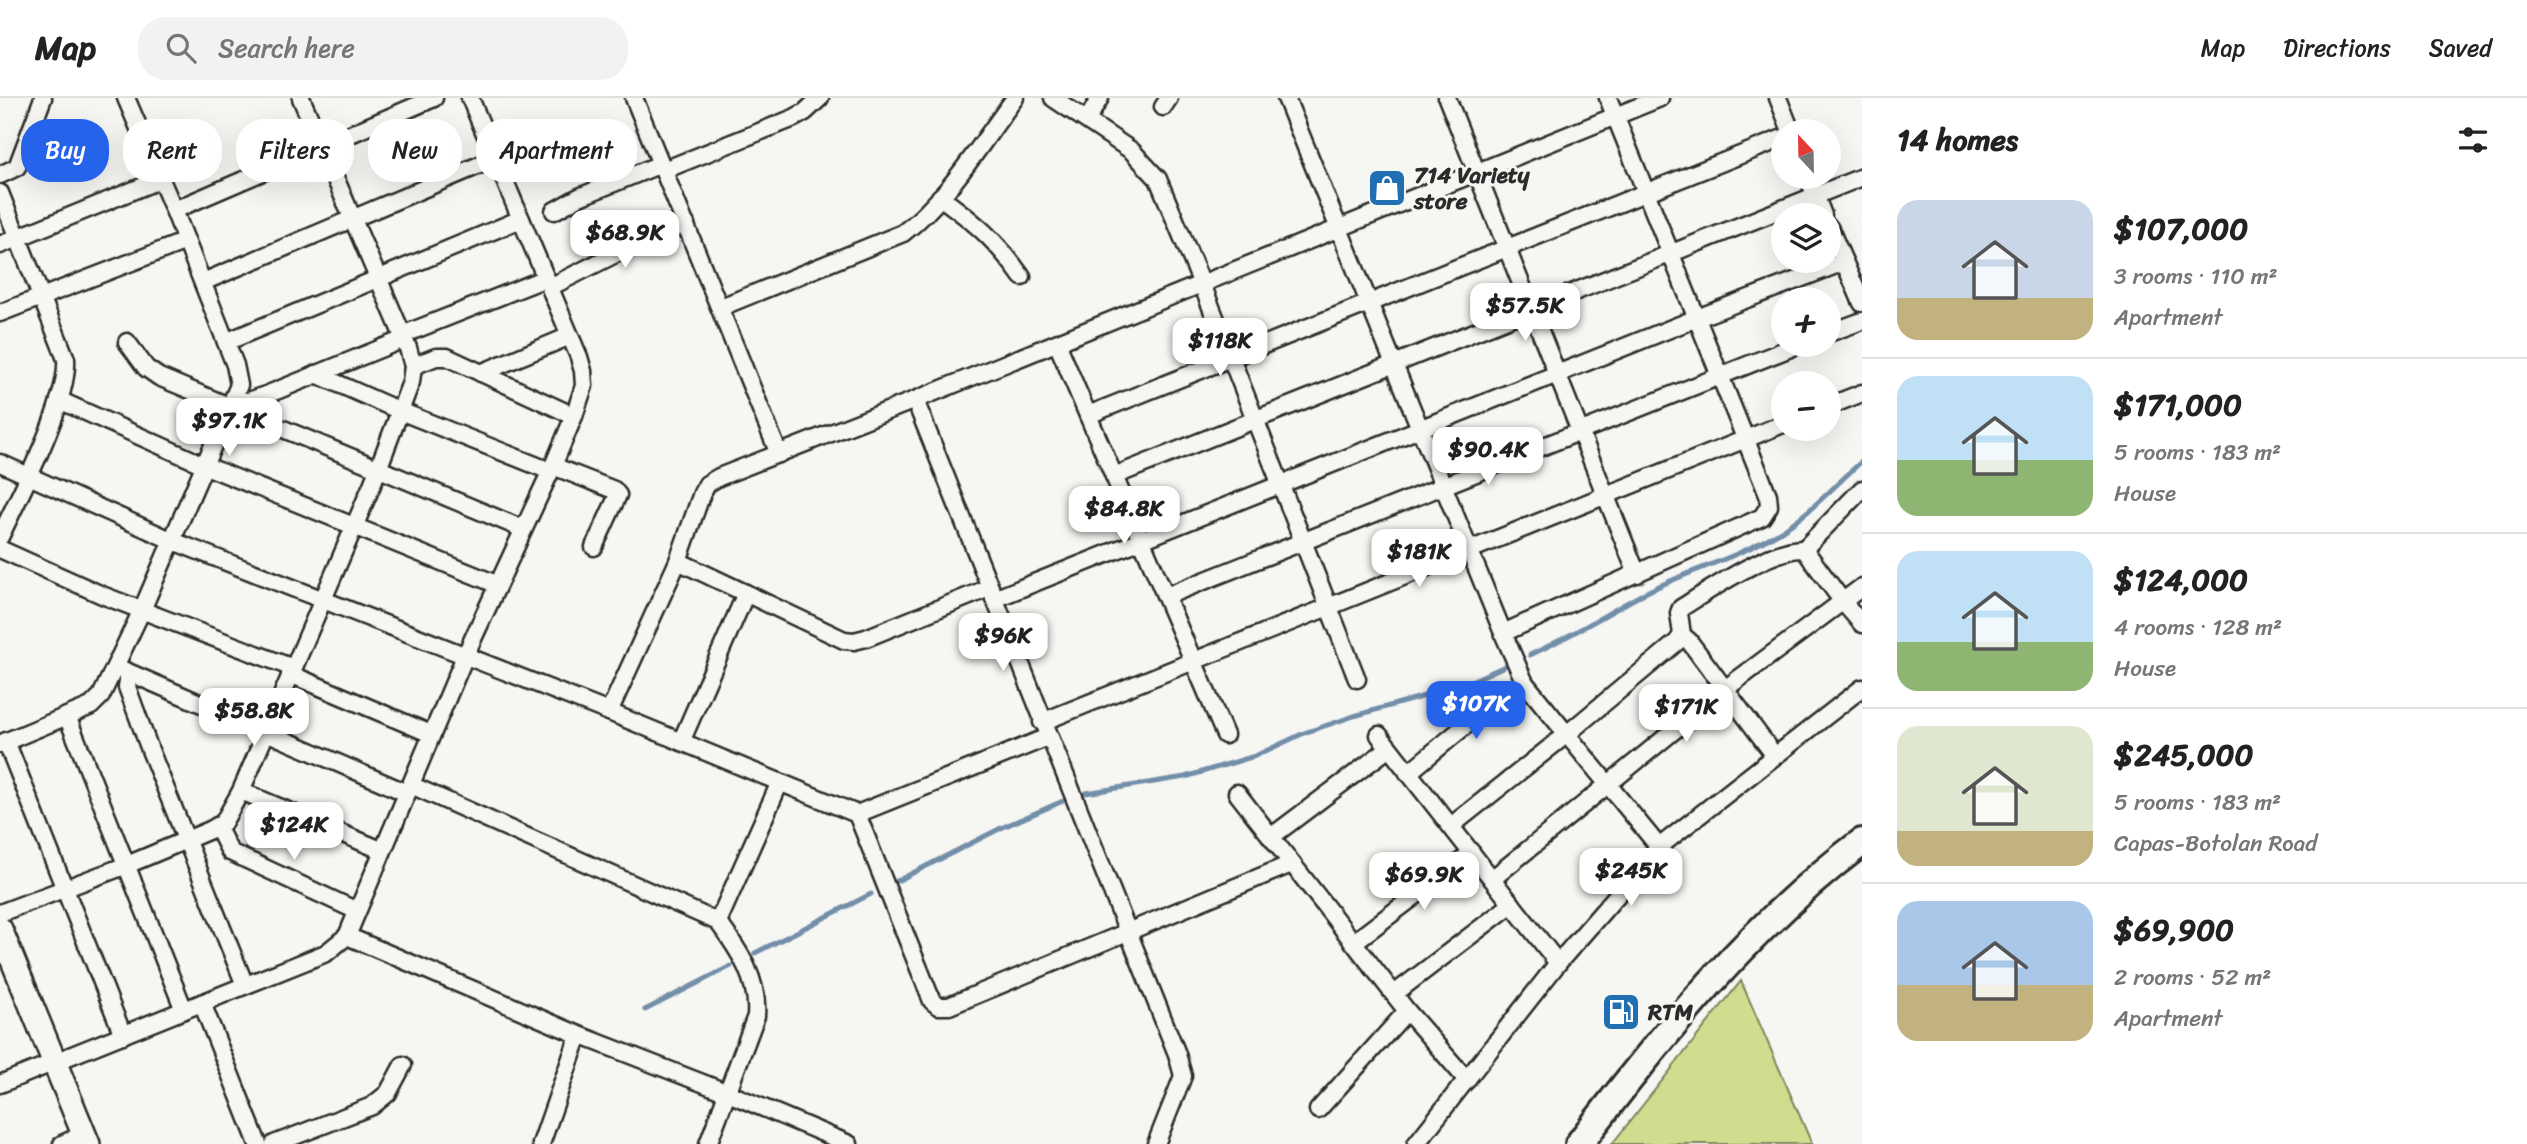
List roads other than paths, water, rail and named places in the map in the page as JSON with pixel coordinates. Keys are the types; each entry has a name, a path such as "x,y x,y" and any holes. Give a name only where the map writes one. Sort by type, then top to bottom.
{"main road":[{"path":"1579,1144 1639,1065 1750,940 1834,863 1862,842"}],"street":[{"path":"0,175 17,167 43,98"},
{"path":"126,98 135,119"},
{"path":"301,98 309,119"},
{"path":"354,133 433,98"},
{"path":"470,98 479,119"},
{"path":"634,98 779,454"},
{"path":"554,211 579,197 794,118 820,98"},
{"path":"721,307 903,233 940,197 1015,98"},
{"path":"1053,98 1132,151 1158,179 1256,419 1357,679"},
{"path":"1087,120 1100,98"},
{"path":"1286,98 1525,683 1659,847"},
{"path":"1447,98 1637,574"},
{"path":"1503,633 1762,517 1769,506 1768,495 1608,98"},
{"path":"609,712 678,561 707,484 1660,98"},
{"path":"1778,98 1786,119"},
{"path":"1088,415 1771,143"},
{"path":"202,282 476,167"},
{"path":"1114,476 1862,177"},
{"path":"0,245 154,182"},
{"path":"122,1035 65,888 3,742 91,706 122,670 142,610 239,385 239,377 226,342 162,182"},
{"path":"174,210 240,182"},
{"path":"0,913 127,865 223,823 241,791 378,470 411,382 413,366 403,337 336,182"},
{"path":"0,1084 326,953 347,936 464,656 551,469 583,386 583,371 570,336 506,182"},
{"path":"1812,189 1818,203"},
{"path":"0,192 66,359 59,400 0,537"},
{"path":"940,197 981,227 1001,247 1022,277"},
{"path":"226,342 521,219"},
{"path":"232,403 248,401 686,224"},
{"path":"0,313 186,241"},
{"path":"1841,255 1862,303"},
{"path":"678,561 844,640 866,638 1141,539 1844,262"},
{"path":"1841,329 1862,321"},
{"path":"481,373 570,336"},
{"path":"127,342 146,368 159,377 232,403 378,470 523,529"},
{"path":"1057,343 1225,735"},
{"path":"1166,596 1771,355"},
{"path":"413,366 436,357 447,358 573,416"},
{"path":"316,374 400,411 551,469 614,490 618,495 594,547"},
{"path":"1841,401 1862,393"},
{"path":"59,400 353,528 496,584"},
{"path":"915,400 1177,1054 1183,1076 1156,1144"},
{"path":"857,814 1193,661 1771,429"},
{"path":"0,463 173,541 609,712 857,814 932,1001 938,1006 949,1006 1291,864"},
{"path":"1804,549 1862,489"},
{"path":"1775,756 1682,635 1679,613 1681,608 1717,585 1794,548 1804,549 1862,624"},
{"path":"0,549 102,595 292,671 431,734"},
{"path":"1492,879 1725,689 1862,587"},
{"path":"681,742 746,593"},
{"path":"1451,826 1567,734 1682,635"},
{"path":"122,670 265,733 409,789 718,922 736,945 756,989 757,1003 756,1016 708,1144"},
{"path":"122,670 150,750 245,985"},
{"path":"1408,773 1494,702 1525,683"},
{"path":"1416,1144 1558,963 1659,847 1862,688"},
{"path":"67,716 184,1010"},
{"path":"1270,837 1384,742 1558,963"},
{"path":"718,922 780,782"},
{"path":"241,791 381,850"},
{"path":"1237,793 1407,1011 1467,1080"},
{"path":"217,826 230,852 357,911"},
{"path":"1354,942 1472,853"},
{"path":"1394,994 1512,904"},
{"path":"0,929 87,1139 62,1144"},
{"path":"347,936 579,1035 849,1144"},
{"path":"202,1003 258,1144"},
{"path":"1318,1110 1407,1011"},
{"path":"541,1144 579,1035"},
{"path":"274,1144 372,1106 388,1093 403,1065"}],"waterway":[{"path":"1530,655 1639,596 1743,551 1788,527 1862,461"},
{"path":"1086,793 1185,777 1255,756 1304,733 1460,686 1505,666"},
{"path":"897,881 1001,828 1063,801"},
{"path":"755,953 871,894"},
{"path":"645,1010 731,966"}],"place":[{"name":"714 Variety store","path":"1387,188"},
{"name":"RTM","path":"1621,1012"}]}
